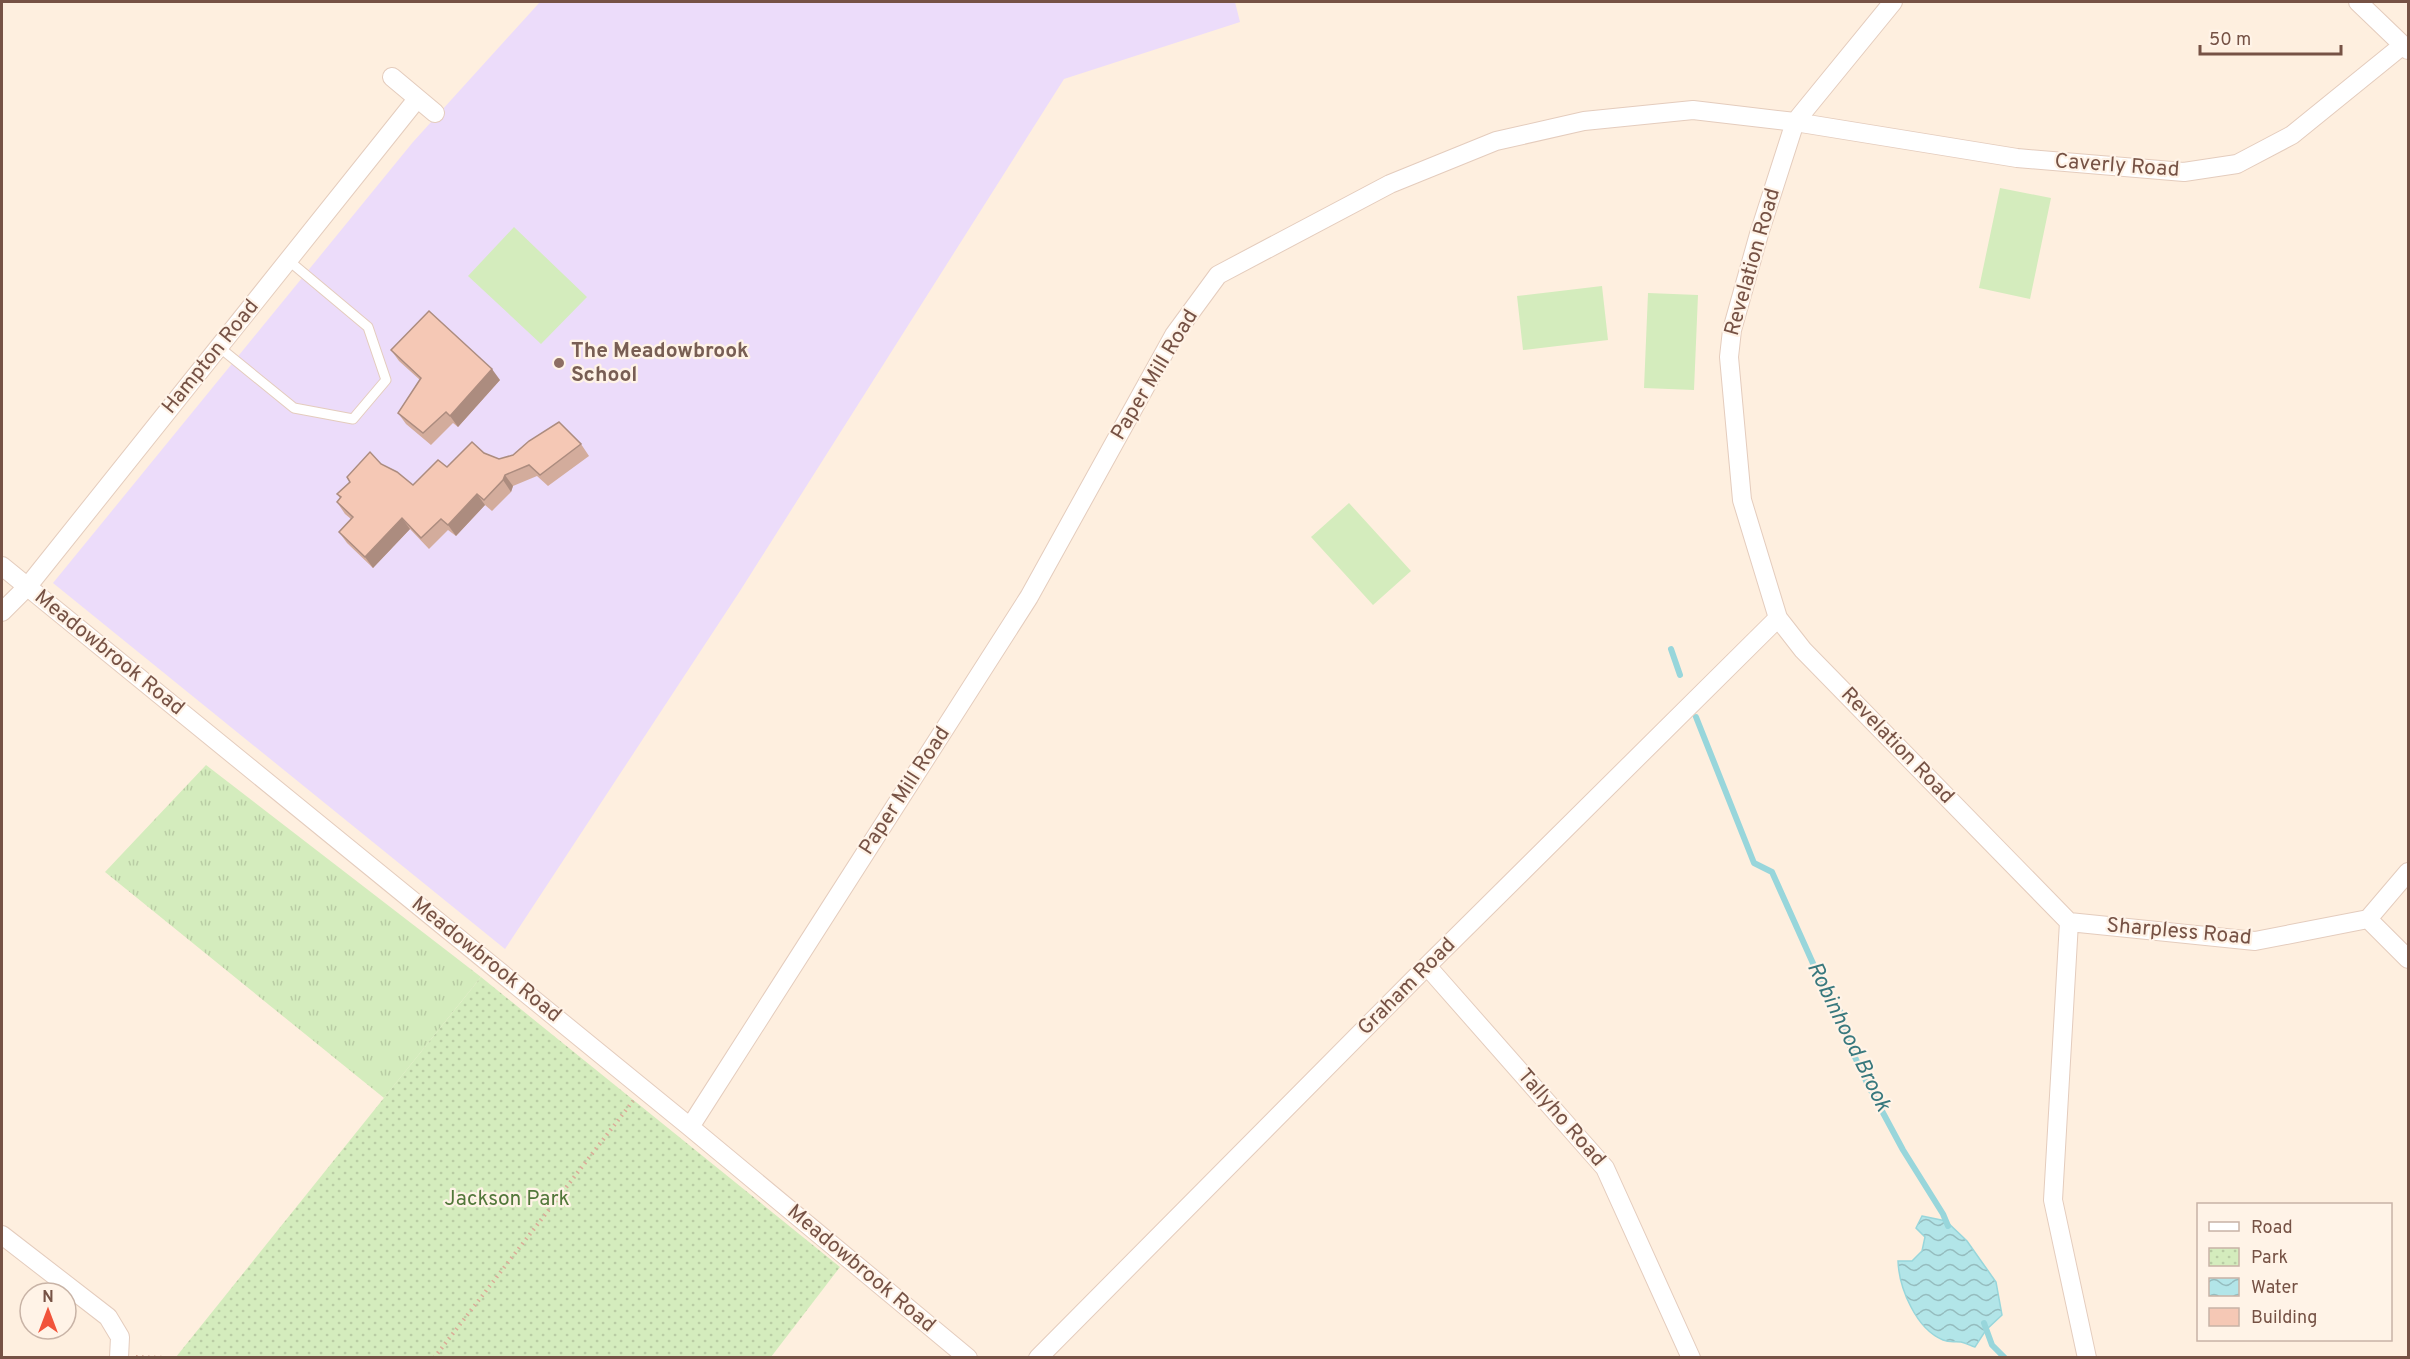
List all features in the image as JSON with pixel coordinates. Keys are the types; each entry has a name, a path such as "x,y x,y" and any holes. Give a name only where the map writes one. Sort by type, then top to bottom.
{"street":[{"path":"1795,122 1893,2"},
{"path":"2358,2 2406,47"},
{"name":"Caverly Road","path":"1795,122 2017,158 2184,172 2237,164 2292,135 2406,47"},
{"path":"392,78 435,113"},
{"name":"Hampton Road","path":"2,612 28,586 417,99"},
{"name":"Paper Mill Road","path":"690,1127 1029,597 1174,335 1218,275 1390,184 1496,141 1584,121 1693,110 1795,122"},
{"name":"Revelation Road","path":"1795,122 1759,234 1732,330 1729,357 1742,500 1778,618 1803,650 2069,922"},
{"name":"Meadowbrook Road","path":"2,566 690,1127 968,1358"},
{"name":"Graham Road","path":"1038,1358 1427,966 1778,618"},
{"path":"2409,872 2368,919 2409,959"},
{"name":"Sharpless Road","path":"2069,922 2255,941 2368,919"},
{"path":"2069,922 2053,1200 2087,1358"},
{"name":"Tallyho Road","path":"1427,966 1605,1168 1691,1358"},
{"path":"2,1235 108,1317 120,1337 119,1358"}],"lane":[{"path":"219,347 294,408 353,419 386,380 368,327 288,260"}],"path":[{"path":"434,1358 643,1089"},
{"path":"119,1358 167,1358"}],"shaded area":[{"name":"The Meadowbrook School","path":"540,2 1235,2 1240,22 1064,79 740,591 505,949 53,583 413,142"}],"green space":[{"path":"2000,188 2051,198 2030,299 1979,288"},
{"path":"514,227 587,297 541,344 468,276"},
{"path":"1602,286 1608,340 1523,350 1517,296"},
{"path":"1648,293 1698,295 1694,390 1644,388"},
{"path":"1349,503 1411,571 1373,605 1311,537"},
{"path":"206,765 481,977 384,1098 105,872"},
{"name":"Jackson Park","path":"481,977 840,1267 771,1357 176,1357"}],"water":[{"path":"1922,1216 1946,1221 1967,1241 1996,1282 2002,1315 1986,1330 1975,1347 1961,1342 1946,1341 1933,1335 1917,1317 1906,1295 1898,1261 1912,1261 1922,1251 1925,1237 1916,1228"}],"building":[{"path":"429,311 492,369 450,416 446,412 423,433 398,413 421,378 391,350"},
{"path":"559,422 581,444 540,475 529,465 505,475 484,500 477,494 448,525 441,519 421,538 402,518 365,557 339,532 353,517 337,502 341,497 337,494 350,482 347,477 370,452 381,464 397,472 413,485 438,460 447,467 472,442 484,453 499,459 513,455 529,441"}],"waterway":[{"name":"Robinhood Brook","path":"1671,649 1680,675"},
{"name":"Robinhood Brook","path":"1696,717 1754,863 1772,872 1820,979 1843,1016 1846,1038 1868,1085 1948,1226"},
{"name":"Robinhood Brook","path":"1984,1323 1992,1345 2005,1358"}],"place":[{"name":"The Meadowbrook School","path":"559,363"}]}
